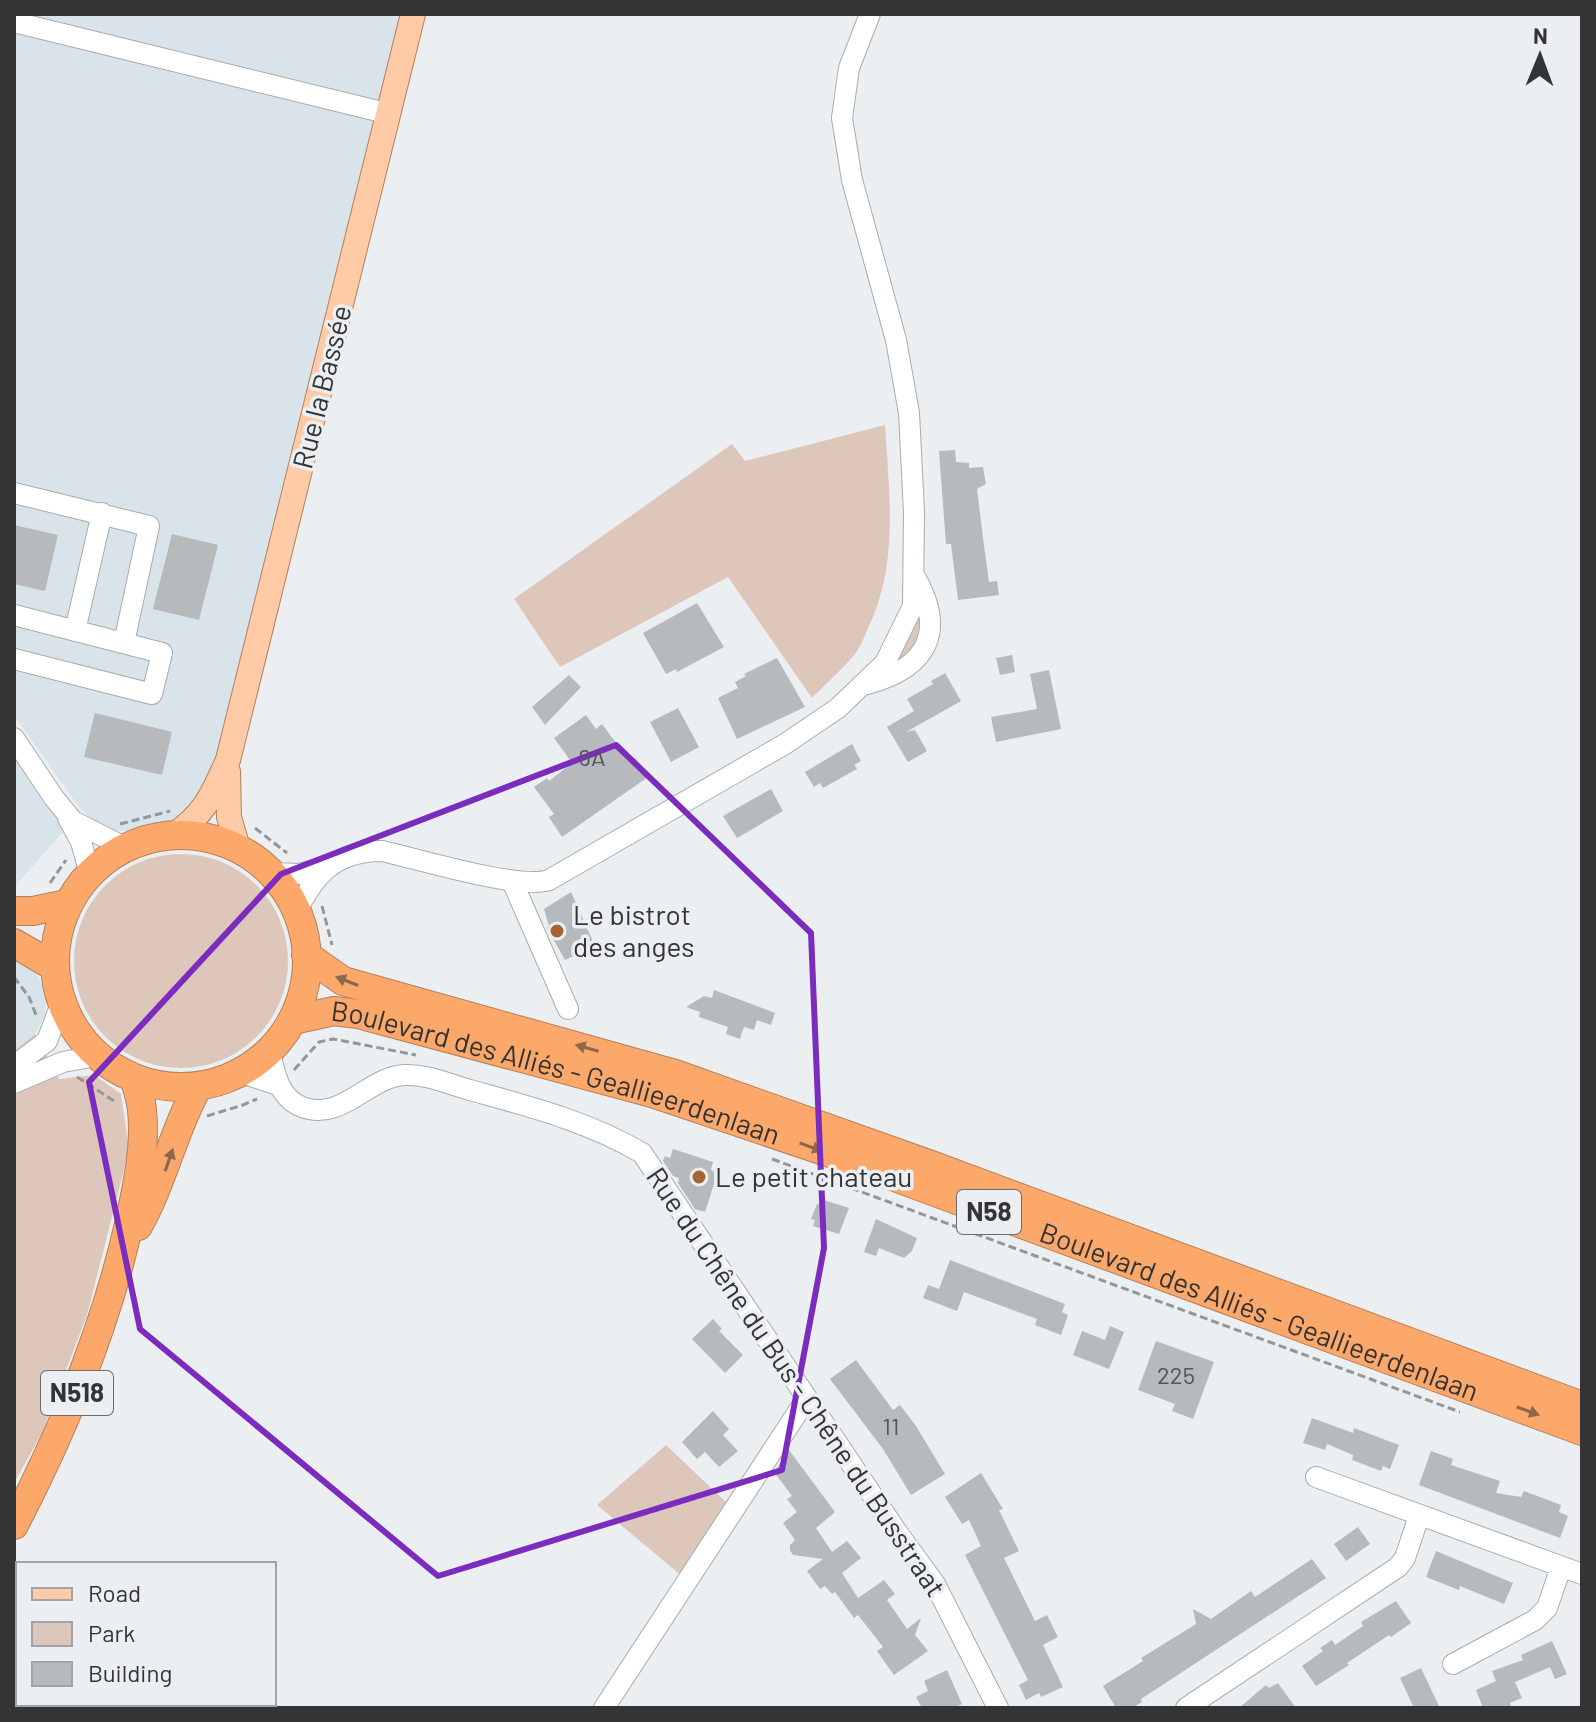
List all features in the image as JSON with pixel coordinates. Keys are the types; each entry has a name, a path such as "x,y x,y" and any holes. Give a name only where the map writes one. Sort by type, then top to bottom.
{"highway":[{"path":"174,822 208,838 244,836 297,911 306,937 303,989 293,1020 270,1052 242,1073 197,1088 162,1087 135,1080 96,1056 71,1025 61,1004 55,967 56,933 67,904 90,874 124,847 151,838 174,822"},
{"path":"24,911 67,904"},
{"path":"14,943 55,967"},
{"name":"Boulevard des Alliés - Geallieerdenlaan","path":"306,955 343,981 492,1020 675,1074 961,1176 1582,1406"},
{"name":"Boulevard des Alliés - Geallieerdenlaan","path":"293,1020 334,1011 358,1014 652,1093 827,1152 1582,1431"},
{"name":"N518","path":"14,1525 74,1401 122,1255 136,1193 142,1143 142,1110 135,1080"},
{"name":"N518","path":"122,1255 153,1198 182,1115 197,1088"}],"main road":[{"name":"Rue la Bassée","path":"174,822 193,822 205,809 228,760 413,14"},
{"name":"Rue la Bassée","path":"228,760 229,817 244,836"}],"street":[{"path":"272,873 316,874 354,853 382,851 512,881 541,883 560,875 785,744 838,708 885,663 913,606 914,575 909,413 896,340 852,180 842,118 849,68 870,14"},
{"path":"14,22 390,114"},
{"path":"14,493 149,526 124,643"},
{"path":"75,631 102,513"},
{"path":"864,684 889,678 912,664 929,641 927,596 914,575"},
{"path":"14,615 162,653 152,694 14,659"},
{"path":"14,738 62,808 88,838 124,847"},
{"path":"88,838 90,874"},
{"path":"297,911 316,874"},
{"path":"512,881 568,1009"},
{"path":"14,1066 47,1041 61,1004"},
{"path":"270,1052 278,1085"},
{"path":"14,1083 63,1062 96,1056"},
{"name":"Rue du Chêne du Bus - Chêne du Busstraat","path":"242,1073 278,1085 292,1102 304,1108 333,1109 390,1077 425,1076 572,1119 642,1153 935,1584 998,1708"},
{"path":"604,1708 807,1398"},
{"path":"1316,1477 1582,1574"},
{"path":"1186,1708 1398,1567 1405,1558 1419,1516"},
{"path":"1453,1664 1535,1620 1547,1608 1561,1567"}],"path":[{"path":"24,911 36,893 55,879 64,867 71,848 106,827 174,822"},
{"path":"244,836 270,842 302,860 316,874 326,928 336,950"},
{"path":"773,1159 1463,1413"}],"highlighted area":[{"path":"616,745 811,933 824,1248 782,1470 438,1576 140,1329 89,1082 281,874"}],"shaded area":[{"path":"14,14 404,14 213,783 183,817 128,831 109,831 99,827 78,806 14,715"},
{"path":"14,740 73,821 14,887"},
{"path":"14,961 36,973 46,993 45,1016 35,1034 14,1051"}],"green space":[{"path":"885,425 890,527 885,578 855,654 812,698 728,577 560,667 514,599 732,444 745,461"},
{"path":"920,603 920,643 891,668"},
{"path":"181,854 222,862 257,885 280,920 288,961 280,1002 257,1037 222,1060 181,1068 140,1060 105,1037 82,1002 74,961 82,920 105,885 140,862"},
{"path":"35,1034 59,1079 94,1075 121,1094 129,1150 87,1315 42,1433 14,1483 14,1051"},
{"path":"666,1445 729,1505 683,1577 597,1505"}],"building":[{"path":"955,450 956,462 969,463 969,468 983,467 986,484 977,489 983,538 989,582 997,581 999,595 958,600 951,544 946,544 939,451"},
{"path":"14,525 58,535 45,591 14,584"},
{"path":"172,534 218,545 199,620 153,609"},
{"path":"697,603 724,647 677,672 676,669 666,674 643,633"},
{"path":"1012,655 1015,672 1000,675 996,658"},
{"path":"777,658 805,707 737,739 718,698 738,688 735,682 746,676 744,674"},
{"path":"1049,670 1061,729 996,742 991,717 1037,709 1030,674"},
{"path":"945,673 961,701 906,732 915,730 927,751 908,762 887,727 914,711 907,699"},
{"path":"569,675 581,687 545,725 532,707"},
{"path":"678,708 699,747 671,762 650,722"},
{"path":"95,713 172,732 162,775 84,757"},
{"path":"586,715 596,729 602,724 630,762 635,758 648,777 562,837 549,817 554,814 534,787 547,778 549,781 572,763 554,738"},
{"path":"852,744 861,761 854,765 857,769 823,788 820,783 814,787 805,772"},
{"path":"771,789 783,811 737,838 723,816"},
{"path":"571,892 595,946 565,960 547,928 544,909"},
{"path":"714,990 775,1013 771,1025 757,1020 754,1030 744,1027 740,1039 726,1034 728,1027 699,1017 700,1012 686,1007 704,996 712,998"},
{"path":"673,1149 713,1162 711,1169 717,1175 705,1212 695,1209 678,1183 679,1178 673,1176 663,1161 665,1156 670,1158"},
{"path":"824,1200 849,1208 839,1234 813,1226 815,1220 811,1219 817,1204 823,1205"},
{"path":"876,1219 917,1238 912,1251 904,1258 879,1248 876,1256 864,1252"},
{"path":"950,1260 1065,1304 1062,1312 1068,1315 1061,1335 1035,1325 1037,1319 964,1292 957,1311 923,1298 928,1285 939,1289"},
{"path":"713,1319 722,1329 719,1331 743,1355 725,1373 692,1339"},
{"path":"1110,1326 1124,1332 1109,1369 1073,1355 1082,1331 1105,1340"},
{"path":"1156,1341 1214,1362 1193,1419 1172,1411 1175,1404 1138,1390"},
{"path":"856,1360 893,1410 900,1405 945,1474 911,1495 883,1449 830,1379"},
{"path":"713,1411 729,1429 723,1435 738,1451 719,1467 705,1452 697,1459 682,1442"},
{"path":"1312,1418 1353,1433 1354,1428 1399,1445 1390,1469 1383,1466 1381,1471 1352,1460 1353,1455 1327,1444 1325,1450 1303,1443"},
{"path":"789,1450 835,1512 816,1528 832,1552 847,1541 861,1558 842,1573 858,1598 884,1580 895,1594 887,1600 907,1629 921,1618 915,1635 928,1651 894,1675 877,1651 883,1647 858,1615 854,1618 835,1592 832,1594 825,1586 820,1589 807,1571 823,1559 793,1555 790,1550 795,1540 783,1523 797,1512 787,1499 792,1496 774,1472"},
{"path":"1431,1451 1453,1459 1451,1465 1500,1481 1496,1493 1521,1497 1524,1491 1561,1505 1559,1512 1568,1516 1560,1538 1419,1485"},
{"path":"981,1473 1003,1509 999,1510 1019,1551 1004,1558 1035,1621 1047,1615 1058,1637 1043,1645 1063,1687 1041,1697 1039,1693 1026,1700 1019,1685 1028,1680 965,1555 981,1546 969,1520 962,1524 945,1497"},
{"path":"1358,1527 1370,1544 1346,1561 1334,1544"},
{"path":"1436,1551 1513,1583 1504,1604 1460,1586 1459,1590 1426,1577"},
{"path":"1312,1559 1326,1578 1141,1699 1142,1702 1132,1708 1116,1708 1103,1686 1196,1624 1193,1609 1211,1619 1251,1591 1255,1597"},
{"path":"1396,1601 1411,1623 1316,1686 1302,1666 1323,1651 1320,1648 1332,1640 1335,1645 1363,1626 1361,1622"},
{"path":"1552,1641 1567,1674 1555,1679 1550,1667 1515,1682 1522,1698 1510,1703 1512,1708 1483,1708 1476,1690 1496,1681 1492,1671 1523,1660 1521,1655"},
{"path":"1421,1668 1440,1708 1414,1708 1400,1678"},
{"path":"947,1670 962,1704 953,1708 922,1708 916,1697 928,1691 924,1681"},
{"path":"1278,1683 1296,1708 1239,1708 1266,1685 1269,1688"}],"place":[{"name":"Le bistrot des anges","path":"557,931"},
{"name":"Le petit chateau","path":"699,1177"}]}
